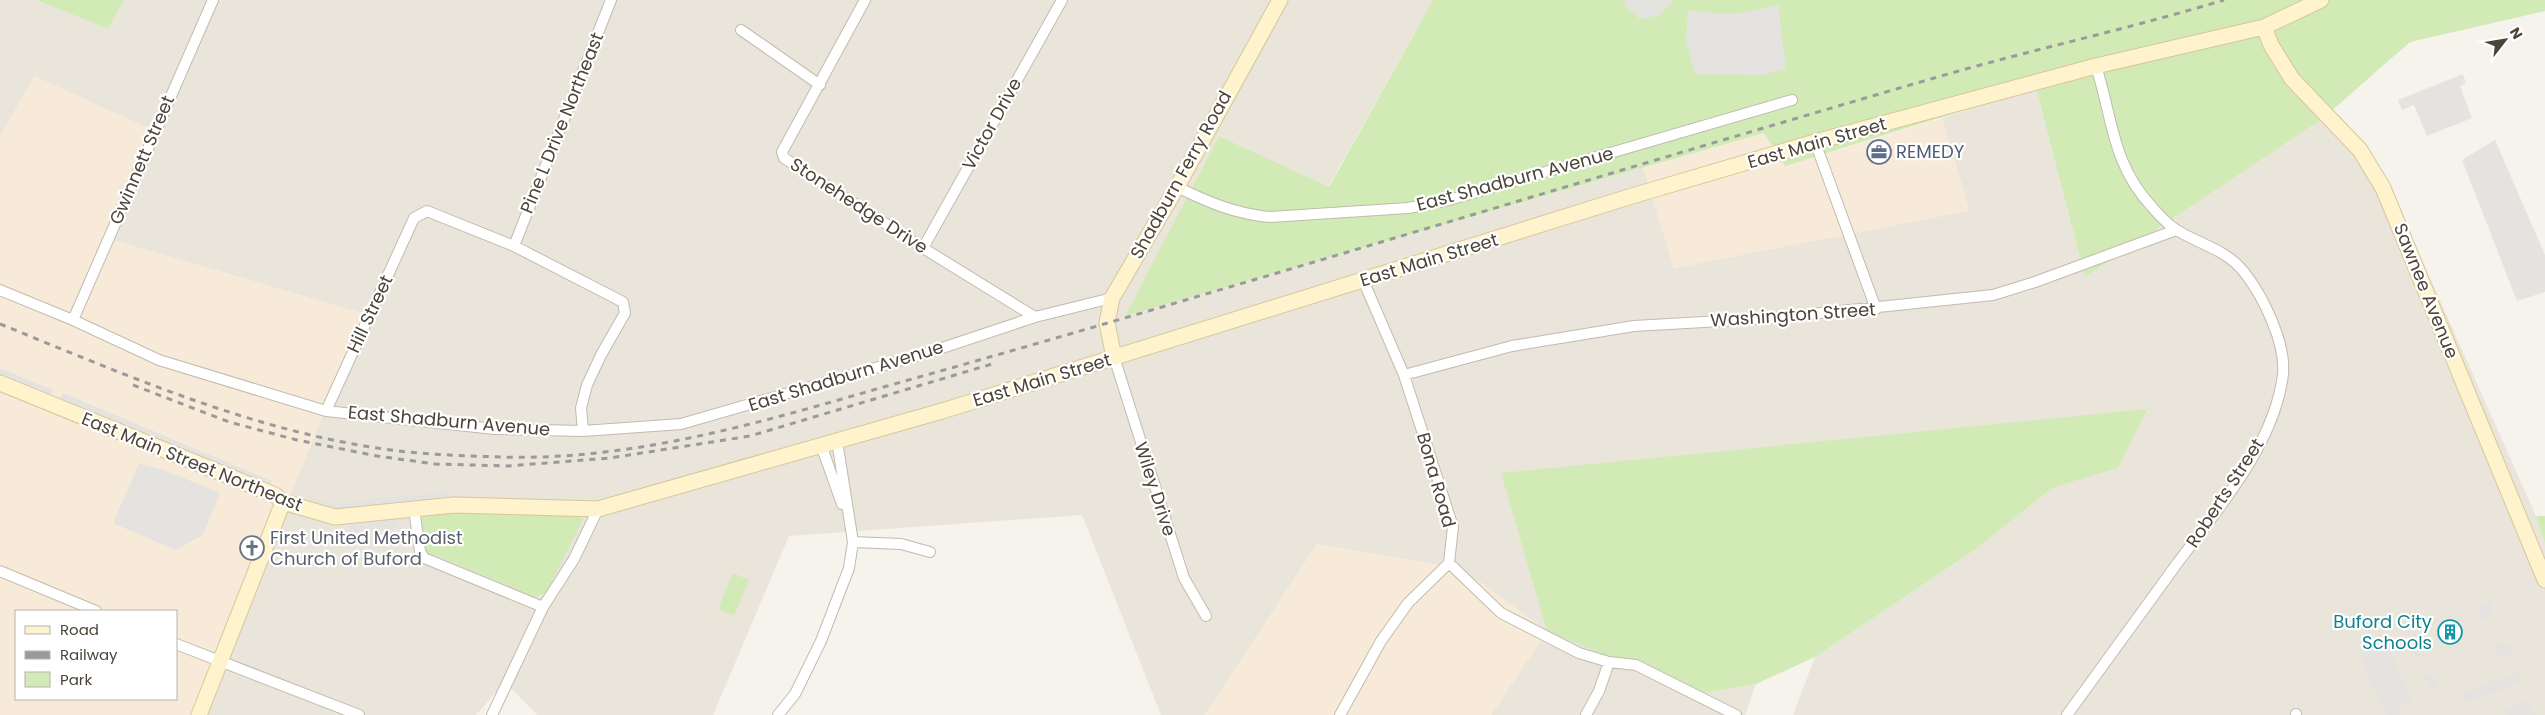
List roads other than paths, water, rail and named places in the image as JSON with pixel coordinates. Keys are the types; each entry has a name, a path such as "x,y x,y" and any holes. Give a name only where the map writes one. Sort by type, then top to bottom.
{"street":[{"name":"Gwinnett Street","path":"72,320 213,0"},
{"name":"Pine L Drive Northeast","path":"514,246 611,0"},
{"name":"Stonehedge Drive","path":"866,0 782,152 784,158 923,248 1035,317"},
{"name":"Victor Drive","path":"923,248 1062,0"},
{"name":"Shadburn Ferry Road","path":"1114,357 1108,323 1112,298 1177,187 1280,0"},
{"name":"East Main Street","path":"598,508 942,412 1114,357 1815,142 2096,66 2264,28 2321,0"},
{"name":"Sawnee Avenue","path":"2264,28 2271,45 2292,79 2360,150 2383,188 2545,580"},
{"path":"741,30 820,85"},
{"name":"Roberts Street","path":"2067,715 2229,493 2256,451 2279,392 2283,372 2279,341 2272,322 2244,272 2219,250 2176,230 2146,201 2129,177 2120,160 2096,66"},
{"name":"East Shadburn Avenue","path":"1177,187 1232,212 1252,216 1270,217 1408,208 1448,200 1792,100"},
{"path":"1815,142 1876,308"},
{"name":"Hill Street","path":"326,411 414,218 426,211 514,246"},
{"name":"Washington Street","path":"1404,375 1512,346 1634,326 1774,318 1993,295 2035,282 2176,230"},
{"path":"514,246 623,302 625,313 600,355 587,385 581,408 583,431"},
{"name":"Bona Road","path":"1363,280 1404,375 1452,527 1449,563"},
{"name":"East Shadburn Avenue","path":"0,290 72,320 158,360 326,411 495,429 583,431 681,424 927,353 1035,317 1112,298"},
{"name":"Wiley Drive","path":"1114,357 1184,578 1206,616"},
{"name":"East Main Street Northeast","path":"0,384 275,495 283,502 335,516 454,505 598,508"},
{"path":"778,715 794,694 821,640 848,568 853,542 838,441"},
{"path":"821,445 848,518"},
{"path":"199,715 283,502"},
{"path":"492,715 543,607 574,559 598,508"},
{"path":"414,509 420,551 424,558 543,607"},
{"path":"853,542 901,544 930,552"},
{"path":"1340,715 1381,641 1408,603 1449,563 1501,613 1579,653 1609,662 1636,665 1736,715"},
{"path":"0,571 94,610"},
{"path":"178,645 220,663 359,715"},
{"path":"1586,715 1600,691 1609,662"}],"railway":[{"path":"0,324 149,384 200,402 251,419 355,444 408,452 501,457 550,457 648,446 697,437 840,400 1121,319 1955,72 2224,0"},
{"path":"133,385 229,422 297,440 377,456 435,464 508,466 610,458 750,436 992,364"}],"place":[{"name":"REMEDY","path":"1879,152"},
{"name":"First United Methodist Church of Buford","path":"252,548"},
{"name":"Buford City Schools","path":"2450,632"}]}
